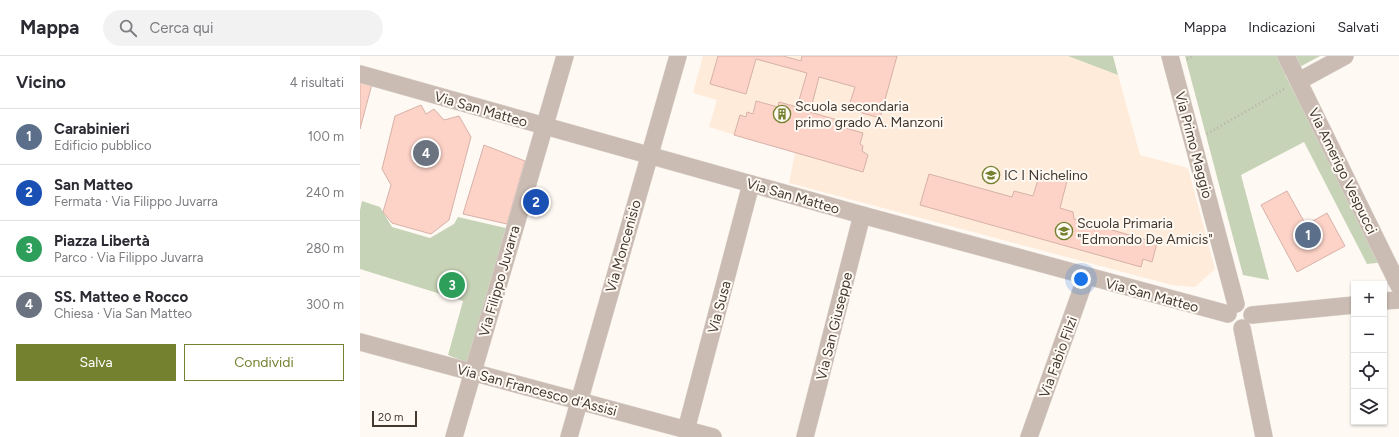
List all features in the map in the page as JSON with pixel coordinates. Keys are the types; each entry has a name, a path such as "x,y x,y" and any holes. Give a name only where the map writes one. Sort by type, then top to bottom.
{"street":[{"name":"Via Filippo Juvarra","path":"454,437 565,56"},
{"name":"Via Moncenisio","path":"568,437 678,56"},
{"name":"Via Primo Maggio","path":"1170,56 1193,142 1232,309"},
{"name":"Via Amerigo Vespucci","path":"1286,56 1399,286"},
{"path":"1299,81 1345,56"},
{"name":"Via San Matteo","path":"360,74 544,127 1086,277 1232,309 1245,305 1249,307 1247,322"},
{"name":"Via Susa","path":"686,430 751,184"},
{"name":"Via San Giuseppe","path":"805,437 862,215"},
{"name":"Via Fabio Filzi","path":"1029,437 1086,277"},
{"path":"1387,301 1399,300"},
{"path":"1264,437 1247,322 1351,305"},
{"name":"Via San Francesco d'Assisi","path":"360,342 713,437"}],"path":[{"path":"1193,142 1299,81"}],"shaded area":[{"name":"IC I Nichelino","path":"703,56 1068,56 1118,75 1140,155 1188,168 1215,269 1195,287 1172,285 789,183 795,153 709,127 717,100 693,93"}],"green space":[{"path":"1068,56 1113,56 1118,75"},
{"path":"1185,56 1320,56 1285,75 1385,262 1367,264 1304,142 1241,175 1269,280 1243,275"},
{"path":"362,201 380,207 392,227 430,238 454,224 458,217 510,229 470,364 448,355 463,301 360,269 360,210"}],"building":[{"name":"Scuola secondaria primo grado A. Manzoni","path":"718,56 783,56 801,61 802,56 897,56 880,118 848,109 855,87 819,77 810,112 844,122 842,127 863,133 860,144 863,146 862,151 868,155 863,172 734,135 740,115 746,117 747,112 753,114 756,101 778,107 779,102 797,107 807,73 756,59 746,94 710,84"},
{"path":"360,81 372,84 360,129"},
{"path":"421,105 426,114 434,109 444,120 459,116 471,137 449,220 431,234 392,223 383,212 391,185 382,169 395,116"},
{"path":"484,145 525,161 507,224 463,214"},
{"name":"Scuola Primaria \"Edmondo De Amicis\"","path":"1040,173 1067,181 1060,208 1073,212 1074,219 1157,243 1152,262 1143,259 1141,267 920,205 929,174 1012,197 1014,191 1033,196"},
{"path":"1287,191 1306,225 1327,213 1345,246 1297,272 1261,205"}],"place":[{"name":"Scuola secondaria primo grado A. Manzoni","path":"782,114"},
{"name":"SS. Matteo e Rocco","path":"426,153"},
{"name":"IC I Nichelino","path":"991,175"},
{"name":"San Matteo","path":"536,202"},
{"name":"Scuola Primaria \"Edmondo De Amicis\"","path":"1064,231"},
{"name":"Carabinieri","path":"1308,235"},
{"name":"Piazza Libertà","path":"452,285"}]}
